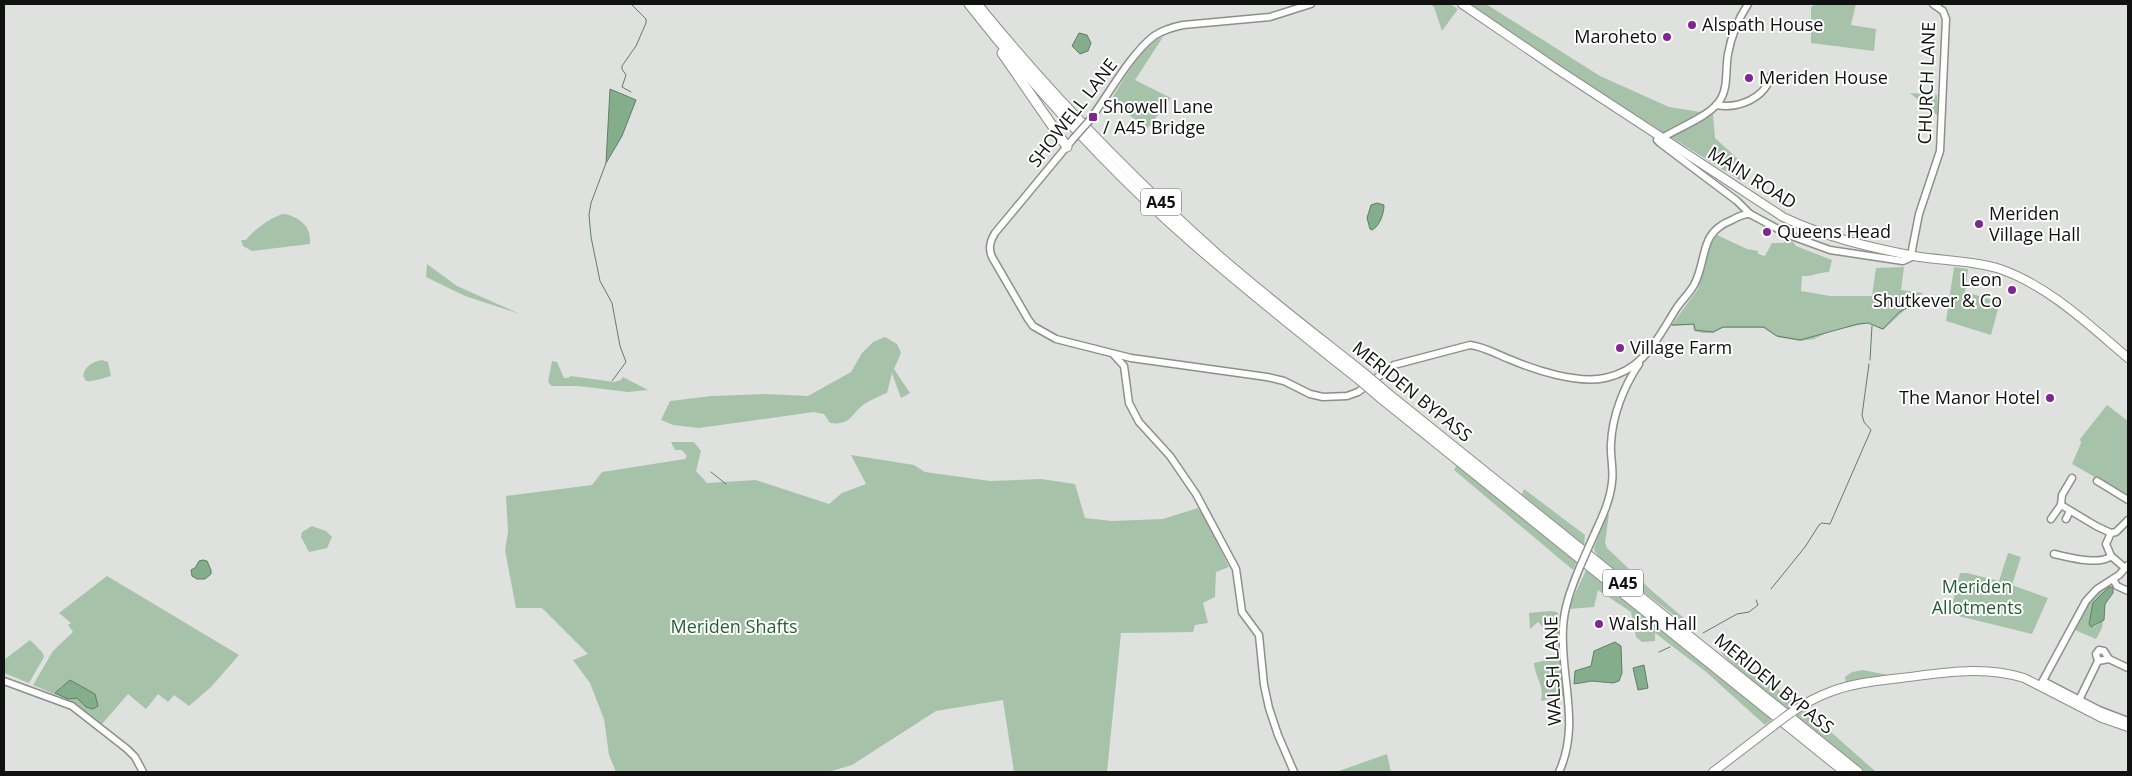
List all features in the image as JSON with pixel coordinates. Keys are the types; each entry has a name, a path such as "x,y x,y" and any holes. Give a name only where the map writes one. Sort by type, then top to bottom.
{"highway":[{"name":"MERIDEN BYPASS","path":"969,4 1055,105 1103,156 1187,238 1385,396 1845,772"},
{"name":"MERIDEN BYPASS","path":"977,4 1070,109 1162,202 1220,256 1364,379"},
{"path":"991,32 998,47 1067,147"},
{"name":"MERIDEN BYPASS","path":"1385,396 1858,772"}],"main road":[{"name":"MAIN ROAD","path":"1462,4 1769,208 1807,229 1844,242 1912,255 1988,266 2014,275 2066,308 2128,358"},
{"path":"1713,772 1792,712 1818,697 1846,687 1956,671 1998,672 2024,678 2042,684 2095,715 2128,727"}],"street":[{"name":"SHOWELL LANE","path":"1311,4 1270,17 1183,25 1170,28 1158,34 1134,56 1074,139 995,232 989,250 1022,310 1033,326 1056,339 1111,354 1267,377 1284,381 1310,394 1323,397 1347,396 1358,392 1394,365 1470,345 1482,346 1539,371 1582,379 1605,378 1630,372 1650,351 1677,308 1694,286 1702,257 1712,232 1729,221 1750,214"},
{"path":"1748,4 1732,40 1728,53 1724,89 1716,105 1657,140 1737,201 1750,214 1789,235 1830,250 1903,261 1912,255"},
{"name":"CHURCH LANE","path":"1912,255 1919,214 1940,152 1946,19 1943,11 1933,4"},
{"path":"1716,105 1734,106 1755,99 1770,82 1771,76"},
{"path":"1111,354 1117,357 1124,366 1129,403 1139,422 1170,456 1196,494 1236,569 1242,612 1259,635 1264,685 1269,708 1294,772"},
{"path":"1124,366 1131,358"},
{"name":"WALSH LANE","path":"1559,772 1569,740 1571,723 1563,630 1566,604 1608,500 1612,482 1611,443 1613,426 1630,372"},
{"path":"2051,519 2061,505 2062,495 2072,478"},
{"path":"2097,481 2128,500"},
{"path":"2061,505 2111,533"},
{"path":"2066,519 2070,511"},
{"path":"2128,520 2106,539 2110,556 2127,567 2097,589 2086,601 2042,684 2128,721"},
{"path":"2054,554 2068,560 2097,560 2107,559 2110,556"},
{"path":"2113,579 2117,586 2128,591"},
{"path":"2079,700 2098,661 2096,654 2099,650 2104,651 2109,659 2128,668"},
{"path":"4,681 72,706 127,748 135,757 143,772"}],"green space":[{"path":"1430,4 1450,4 1458,9 1442,31 1434,7"},
{"path":"1468,4 1486,4 1600,76 1669,107 1713,114 1715,138 1740,161 1741,181 1575,77"},
{"path":"1816,4 1856,4 1851,25 1876,29 1874,51 1811,43 1811,7"},
{"path":"1163,37 1135,80 1171,98 1147,129 1129,115 1113,97 1141,54"},
{"path":"1910,93 1937,95 1938,116"},
{"path":"284,214 300,220 304,224 309,233 310,244 252,251 243,246 241,240 246,240 264,224"},
{"path":"1717,235 1747,249 1758,251 1758,254 1765,256 1772,243 1783,243 1787,239 1796,246 1832,260 1829,272 1802,276 1801,291 1830,296 1872,296 1876,268 1904,267 1901,290 1923,293 1883,330 1868,323 1831,331 1814,339 1800,341 1777,337 1763,328 1723,328 1713,333 1702,333 1694,331 1693,325 1671,326 1698,289 1708,248"},
{"path":"427,264 457,286 520,314 465,296 426,277"},
{"path":"1954,267 1968,269 1965,292 2000,302 1991,335 1946,321"},
{"path":"885,337 897,344 901,353 894,369 910,393 901,398 892,373 887,393 866,403 851,418 843,422 830,423 824,414 814,412 699,428 673,425 661,420 670,401 712,396 764,394 808,396 851,372 862,353 873,342"},
{"path":"102,360 108,362 111,376 86,381 83,376 87,367 92,363"},
{"path":"552,361 557,362 564,378 571,376 614,382 621,380 623,377 648,390 628,392 578,386 552,386 548,382"},
{"path":"2107,405 2128,421 2128,496 2072,464 2081,443 2080,439"},
{"name":"Meriden Shafts","path":"671,442 694,442 701,451 696,471 707,483 756,480 829,504 842,493 866,484 851,455 914,465 925,472 990,481 1041,479 1075,484 1085,518 1112,521 1163,519 1198,508 1209,525 1229,567 1216,572 1215,597 1203,603 1208,623 1195,625 1193,632 1121,633 1107,772 1014,772 1003,700 936,711 852,765 828,772 616,772 609,755 604,719 590,683 573,660 588,654 542,608 516,608 505,550 508,532 506,496 592,485 602,472 685,459 687,456 682,450 675,450"},
{"path":"1456,466 1461,467 1577,561 1573,570 1454,470"},
{"path":"1524,489 1585,535 1584,545 1525,497 1522,494"},
{"path":"1609,514 1605,543 1607,548 1686,620 1683,622 1600,559 1594,550 1595,545 1605,517"},
{"path":"312,526 326,531 332,537 327,548 309,552 301,537 302,532"},
{"name":"Meriden Allotments","path":"2008,553 2021,557 2012,585 2048,598 2032,634 1950,614 1960,573 1999,581"},
{"path":"1587,568 1773,719 1765,725 1705,671 1655,633 1655,641 1642,642 1636,637 1631,612 1598,590 1594,607 1568,609"},
{"path":"107,576 239,655 211,687 189,706 174,695 168,702 158,694 146,709 128,694 102,724 68,700 33,685 53,651 73,632 68,625 71,623 59,613"},
{"path":"2108,587 2095,604 2089,624 2094,627 2103,620 2102,628 2096,639 2075,630 2091,600"},
{"path":"1557,612 1562,621 1560,633 1553,637 1538,622 1530,629 1529,613"},
{"path":"30,640 43,653 44,657 29,683 4,673 4,660"},
{"path":"1723,648 1796,703 1787,710 1729,661 1721,653"},
{"path":"1563,656 1566,695 1541,701 1542,691 1534,663"},
{"path":"1863,670 1893,676 1872,677 1846,683 1845,677 1852,672"},
{"path":"1806,710 1876,772 1865,772 1795,716"},
{"path":"1387,754 1391,772 1336,772"}],"shaded area":[{"path":"1079,33 1087,35 1091,43 1088,51 1080,54 1072,46"},
{"path":"610,89 636,100 622,136 606,163"},
{"path":"1377,203 1384,205 1383,212 1381,219 1372,230 1367,218 1371,205"},
{"path":"199,561 207,561 211,574 205,579 197,579 192,576 191,570 195,568"},
{"path":"2109,587 2113,587 2113,593 2105,604 2104,620 2091,627 2089,624 2093,603"},
{"path":"1615,642 1621,646 1622,673 1619,681 1613,683 1592,681 1574,684 1575,671 1591,666 1594,651"},
{"path":"1644,665 1648,688 1638,690 1633,668"},
{"path":"70,680 95,694 98,706 93,709 86,707 77,698 68,699 55,693"}],"waterway":[{"path":"631,4 646,19 646,23 636,46 622,66 626,75 622,87 631,92"},
{"path":"606,163 591,203 589,215 591,237 600,281 612,303 620,346 626,362 612,381"},
{"path":"1672,325 1694,324 1695,330 1713,332 1723,327 1764,327 1777,336 1800,340 1858,324 1868,323 1883,329 1899,312 1907,308 1914,301"},
{"path":"1870,360 1872,326"},
{"path":"1771,589 1805,547 1819,525 1822,523 1830,524 1871,430 1864,422 1862,415 1869,364"},
{"path":"711,472 726,484"},
{"path":"1703,633 1737,614 1749,612 1758,605 1756,600"},
{"path":"1659,652 1670,647"}],"place":[{"name":"Alspath House","path":"1692,25"},
{"name":"Maroheto","path":"1667,37"},
{"name":"Meriden House","path":"1749,78"},
{"name":"Showell Lane / A45 Bridge","path":"1093,117"},
{"name":"Meriden Village Hall","path":"1979,224"},
{"name":"Queens Head","path":"1767,232"},
{"name":"Leon Shutkever & Co","path":"2012,290"},
{"name":"Village Farm","path":"1620,348"},
{"name":"The Manor Hotel","path":"2050,398"},
{"name":"Walsh Hall","path":"1599,624"}]}
